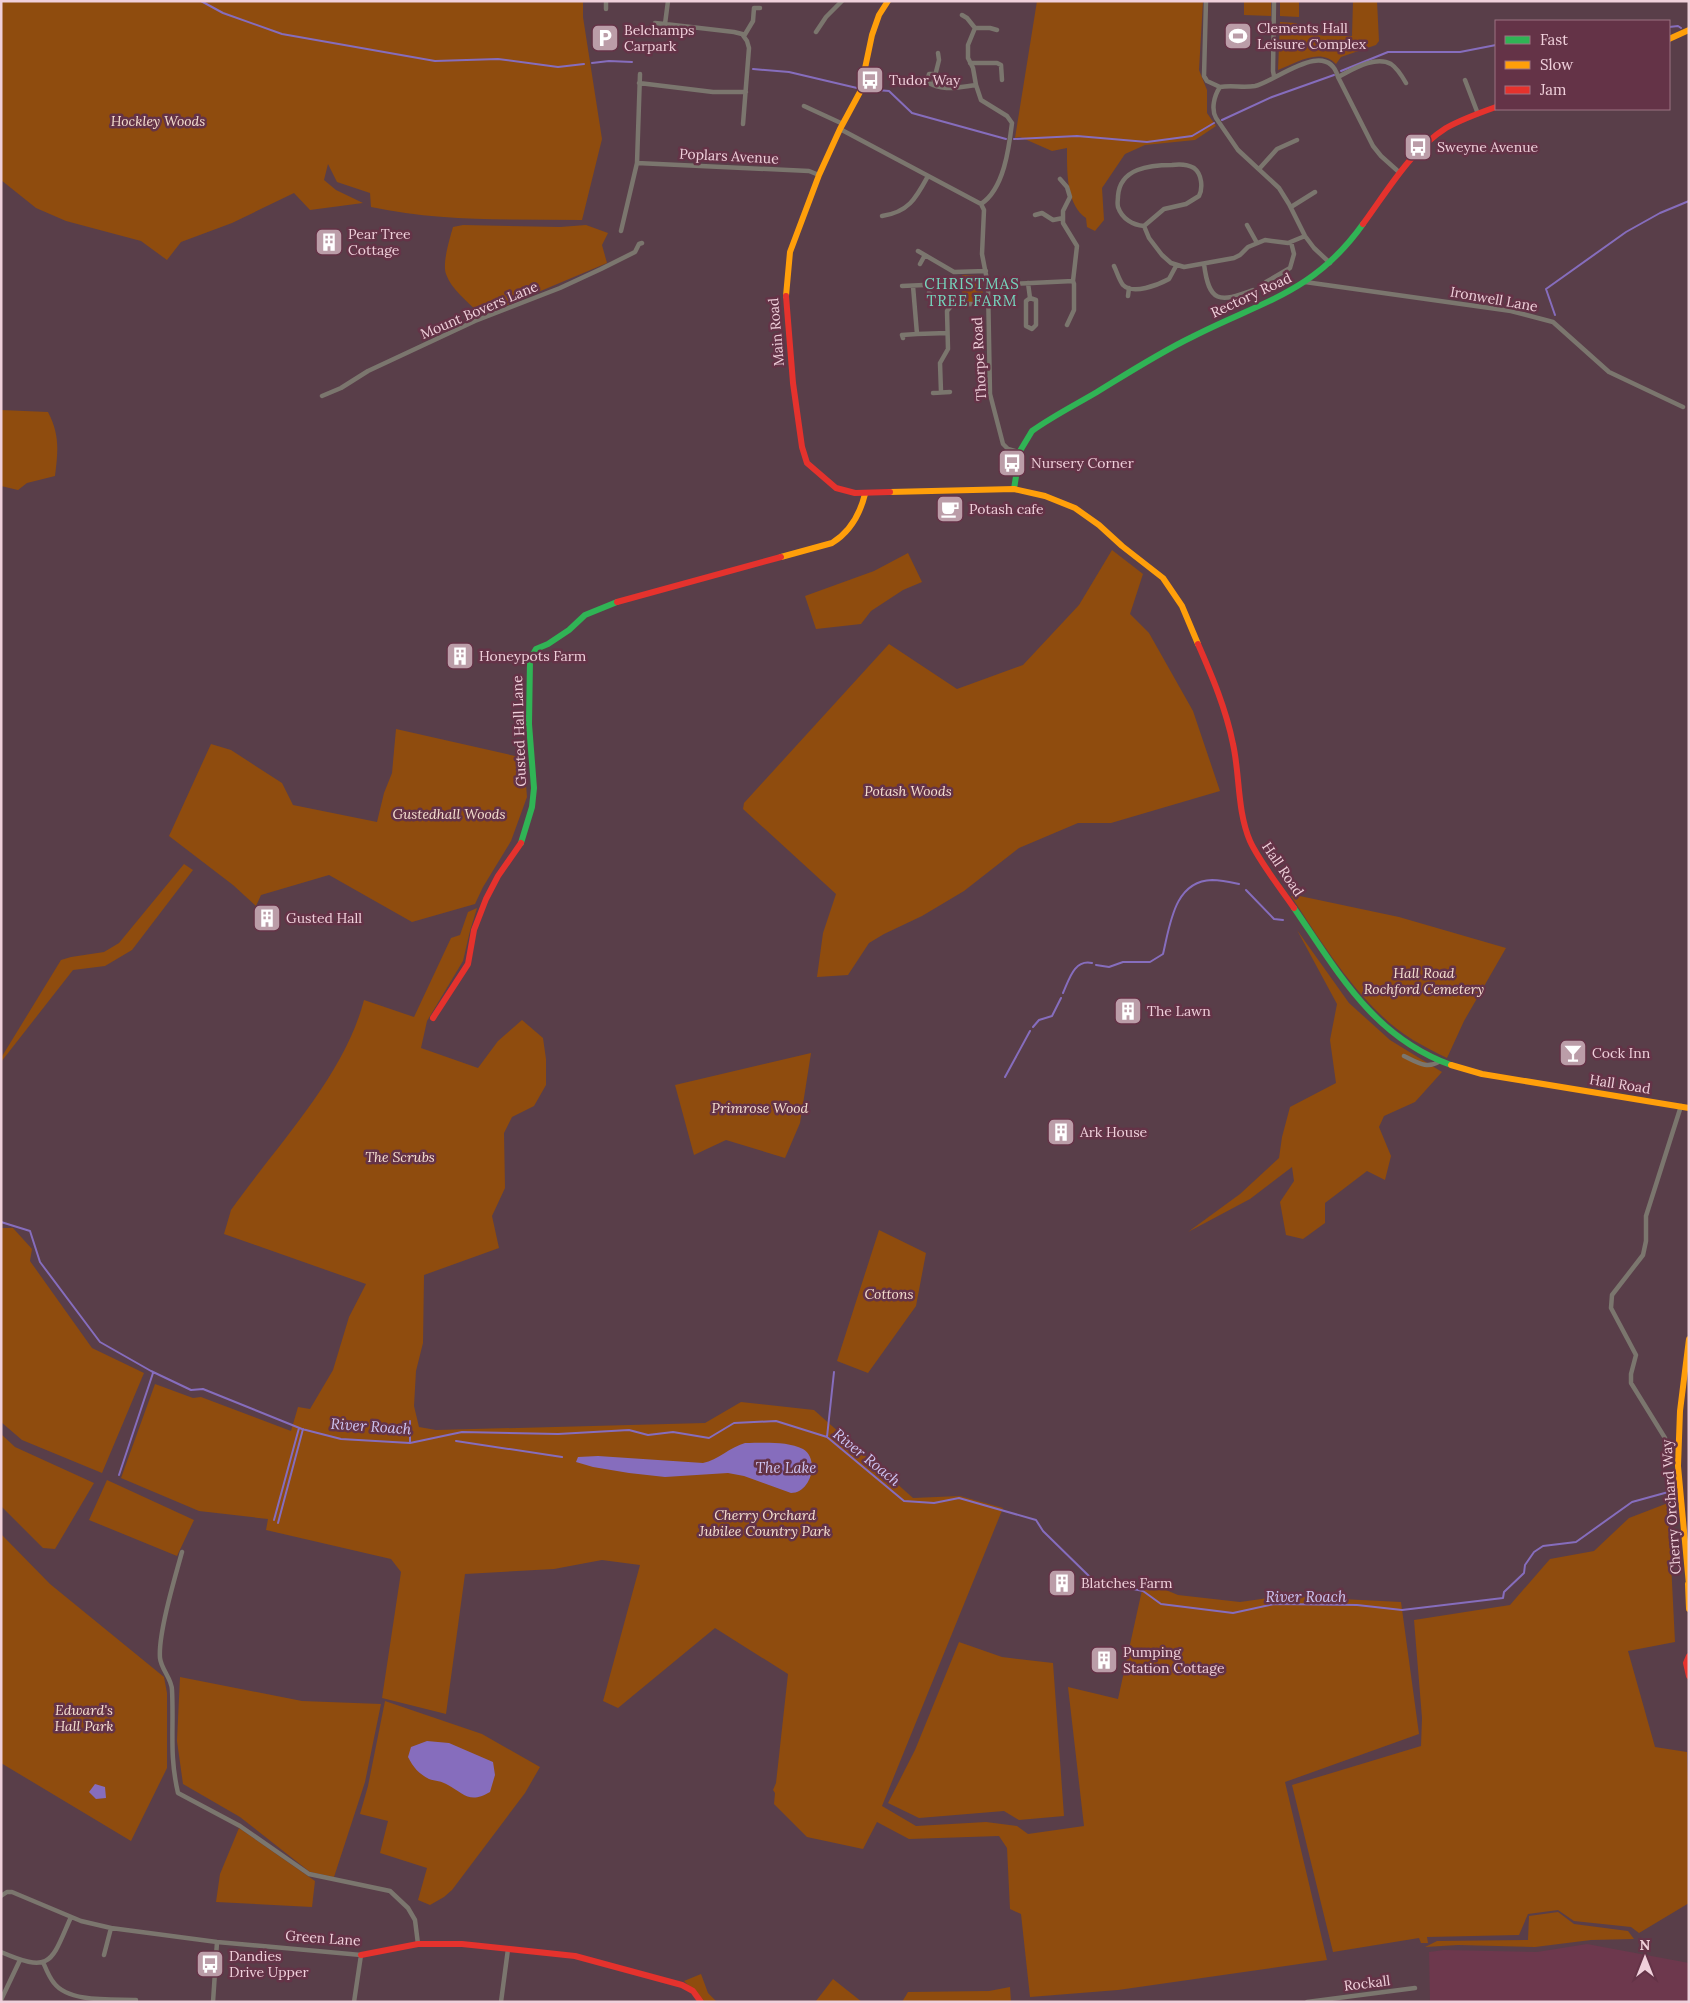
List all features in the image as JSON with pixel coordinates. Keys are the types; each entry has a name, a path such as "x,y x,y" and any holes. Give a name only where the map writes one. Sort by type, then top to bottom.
{"main road":[{"name":"Main Road","path":"888,1 872,35 860,92 841,127 790,252 785,289 793,383 802,447 808,463 836,488 865,494 1014,490"},
{"path":"1670,39 1689,30"},
{"name":"Rectory Road","path":"1014,490 1018,452 1032,431 1204,330 1276,298 1319,273 1366,221 1418,150 1439,133 1495,107"},
{"name":"Hall Road","path":"1014,490 1060,502 1087,515 1122,546 1163,578 1174,592 1194,633 1228,722 1238,770 1243,824 1250,842 1337,969 1372,1015 1394,1035 1420,1052 1440,1061 1482,1074 1681,1106 1689,1109"},
{"name":"Gusted Hall Lane","path":"433,1018 468,964 474,930 486,899 498,876 520,844 530,816 534,788 529,724 530,660 536,649 548,644 569,630 585,615 608,604 832,543 841,538 846,532 863,504 865,494"},
{"name":"Cherry Orchard Way","path":"1689,1339 1680,1411 1678,1466 1689,1585 1687,1590 1689,1609"},
{"path":"1689,1656 1686,1663 1689,1676"},
{"name":"Green Lane","path":"361,1955 418,1944 462,1944 575,1956 673,1982 689,1988 701,2002"}],"street":[{"path":"606,1 606,9"},
{"path":"665,24 668,1"},
{"path":"816,32 826,17 842,1"},
{"path":"1206,1 1204,76 1207,81 1220,87 1256,86 1274,76 1314,61 1326,62 1336,70 1373,146 1380,156 1400,173"},
{"path":"1274,1 1274,76"},
{"path":"747,7 760,8"},
{"path":"744,36 753,21 754,8"},
{"path":"962,15 975,28"},
{"path":"655,23 734,32 744,36 749,48 743,124"},
{"path":"804,106 981,204 987,200 1006,164 1012,123 1007,116 981,100 970,63 968,46 975,28"},
{"path":"975,28 997,30"},
{"path":"933,85 938,53"},
{"path":"1338,77 1368,64 1383,62 1390,64 1396,69 1406,83"},
{"path":"970,63 996,63 1001,65 1002,80"},
{"path":"621,232 637,163 640,74"},
{"path":"935,76 929,74 926,82 950,89 976,86"},
{"path":"1465,80 1478,114"},
{"path":"639,83 713,92 746,92"},
{"path":"1220,87 1214,98 1214,114 1216,118 1238,150 1279,188 1291,207 1305,236 1314,248 1330,263"},
{"path":"1259,170 1277,149 1296,140"},
{"name":"Poplars Avenue","path":"637,163 810,171 820,175"},
{"path":"1183,164 1193,167 1199,174 1201,188 1199,196 1186,204 1164,210 1144,226 1133,224 1122,215 1119,209 1118,191 1125,178 1135,170 1146,167 1183,164"},
{"path":"882,216 894,214 914,201 928,176"},
{"path":"1060,179 1066,187 1070,198 1063,212 1063,223 1077,246 1073,281 1074,310 1067,325"},
{"path":"1291,207 1315,192"},
{"name":"Thorpe Road","path":"981,204 984,210 982,254 988,285 990,394 1003,444 1018,452"},
{"path":"1035,215 1042,212 1053,220 1063,218"},
{"path":"1247,225 1257,243"},
{"path":"1144,226 1155,246 1166,259 1176,266 1188,267 1234,258 1248,247 1265,240 1291,242 1305,236"},
{"path":"1266,282 1290,268 1294,254 1291,242"},
{"name":"Mount Bovers Lane","path":"322,396 340,388 368,371 474,321 552,292 593,273 632,254 638,249 639,244 642,243"},
{"path":"918,251 954,272 986,271"},
{"path":"920,264 925,255"},
{"path":"1204,264 1207,282 1210,291 1214,294 1229,298 1254,290"},
{"path":"1114,266 1122,284 1136,290 1163,282 1171,276 1176,266"},
{"path":"1319,273 1319,280 1322,284"},
{"path":"988,285 1073,281"},
{"name":"Ironwell Lane","path":"1305,282 1335,288 1419,297 1511,311 1553,322 1609,372 1684,407"},
{"path":"1028,283 1030,298"},
{"path":"902,286 924,285"},
{"path":"913,286 917,334"},
{"path":"1128,296 1129,288"},
{"path":"929,293 949,308"},
{"path":"1030,298 1036,300 1036,325 1032,329 1026,326 1026,301 1030,298"},
{"path":"941,392 939,367 947,351 947,313 949,308 953,304 988,304"},
{"path":"903,338 902,335 947,332"},
{"path":"933,393 950,392"},
{"path":"1404,1056 1427,1066 1433,1066 1440,1061"},
{"path":"1665,1438 1631,1383 1631,1374 1636,1355 1611,1308 1610,1302 1612,1295 1643,1255 1646,1241 1646,1216 1681,1106"},
{"path":"182,1552 163,1632 160,1659 172,1687 171,1753 178,1793 240,1826 309,1874 390,1891 408,1908 415,1920 418,1944"},
{"name":"Green Lane","path":"1,1896 7,1892 12,1892 89,1924 111,1928 217,1942 361,1955"},
{"path":"1,1952 32,1964 43,1962 56,1951 71,1917"},
{"path":"104,1955 111,1928"},
{"path":"213,2002 217,1942"},
{"path":"502,2002 508,1949"},
{"path":"354,2002 361,1955"},
{"path":"1,2000 20,1960"},
{"path":"43,1962 54,1983 66,1994 136,2000"},
{"name":"Rockall","path":"1307,2002 1415,1988"}],"shaded area":[{"path":"1587,1944 1689,1963 1689,2002 1430,2002 1429,1952 1444,1950 1537,1952"}],"green space":[{"name":"Hockley Woods","path":"1,1 583,1 583,17 602,139 582,220 450,217 397,212 371,207 370,193 337,182 328,164 324,180 336,190 363,203 310,210 294,193 232,223 181,242 167,260 141,241 66,221 36,208 1,180"},
{"path":"1037,1 1203,1 1199,70 1207,90 1207,113 1216,126 1195,140 1145,145 1125,154 1102,188 1104,220 1095,231 1087,227 1086,218 1079,212 1071,196 1067,148 1052,151 1020,137 1015,138"},
{"path":"1244,1 1271,1 1271,16 1244,15"},
{"path":"1280,1 1299,1 1299,17 1280,16"},
{"path":"1353,1 1377,1 1379,41 1376,45 1341,57 1336,64 1330,59 1315,57 1278,70 1280,22 1296,23 1299,26 1299,35 1352,36"},
{"path":"463,225 560,227 586,225 608,233 602,245 607,263 491,312 479,313 460,295 448,280 445,269 447,250 453,227"},
{"path":"962,275 982,276 983,305 962,305"},
{"path":"1,410 48,412 55,428 57,443 55,476 27,483 18,490 1,486"},
{"name":"Potash Woods","path":"1112,550 1143,574 1130,614 1149,633 1193,711 1220,791 1111,823 1078,823 1019,848 964,891 922,916 869,943 848,975 817,977 823,933 836,894 743,809 744,803 889,644 957,689 1023,665 1079,605"},
{"path":"908,553 922,582 903,590 871,611 861,624 816,629 805,596 874,571"},
{"name":"Gustedhall Woods","path":"396,729 524,758 527,797 511,841 475,904 412,922 329,875 261,895 256,906 233,885 169,836 211,744 231,750 282,783 293,805 377,822 384,793 392,773"},
{"path":"184,864 193,870 132,950 105,966 73,970 1,1062 1,1058 61,960 104,952 119,943"},
{"name":"Hall Road Rochford Cemetery","path":"1295,895 1399,917 1506,948 1464,1021 1447,1058 1404,1034 1389,1023 1369,1003 1356,989 1322,943 1291,896"},
{"name":"Cherry Orchard Jubilee Country Park","path":"477,908 463,961 427,1021 421,1048 478,1068 498,1041 522,1020 543,1038 546,1059 546,1085 534,1106 512,1117 504,1133 505,1188 492,1216 499,1248 424,1275 423,1343 416,1371 414,1406 419,1427 436,1430 705,1423 741,1402 814,1410 913,1498 960,1496 1003,1508 882,1806 916,1826 986,1822 1017,1826 1028,1834 1084,1826 1068,1687 1118,1699 1144,1581 1178,1595 1240,1602 1282,1596 1401,1602 1419,1734 1285,1782 1327,1960 1118,1990 1030,1997 1021,1914 1010,1909 1007,1848 999,1836 909,1839 877,1822 863,1849 807,1837 774,1804 775,1793 773,1790 776,1783 788,1674 715,1628 618,1708 603,1701 640,1565 602,1560 554,1569 465,1574 446,1714 382,1698 401,1572 391,1559 266,1530 268,1519 199,1511 121,1478 155,1384 193,1398 201,1397 291,1431 298,1407 310,1409 333,1370 349,1317 366,1284 224,1234 231,1210 288,1136 325,1083 354,1029 364,1000 414,1017 451,938 460,935 468,912"},
{"path":"1297,930 1349,1003 1390,1040 1442,1072 1415,1102 1384,1116 1379,1127 1391,1156 1385,1180 1367,1171 1325,1203 1325,1223 1303,1239 1286,1235 1280,1202 1294,1181 1292,1167 1250,1199 1188,1232 1240,1194 1279,1158 1290,1107 1336,1083 1330,1040 1337,1004"},
{"name":"Primrose Wood","path":"811,1053 800,1123 785,1158 726,1140 694,1155 675,1085"},
{"path":"1,1228 13,1228 32,1249 30,1261 92,1348 144,1373 102,1473 22,1440 1,1422"},
{"name":"Cottons","path":"879,1230 926,1253 916,1306 868,1373 837,1361"},
{"path":"1,1434 15,1447 94,1483 55,1549 43,1548 1,1506"},
{"path":"107,1480 194,1520 177,1556 89,1520"},
{"path":"1668,1503 1675,1642 1628,1651 1655,1747 1687,1752 1689,1903 1639,1933 1631,1927 1574,1921 1558,1910 1528,1914 1519,1935 1427,1937 1428,1943 1421,1943 1419,1938 1333,1952 1292,1785 1421,1746 1422,1718 1414,1620 1510,1605 1550,1559 1594,1551 1629,1518"},
{"name":"Edward's Hall Park","path":"1,1534 50,1584 164,1677 167,1693 167,1768 131,1841 1,1763"},
{"path":"959,1642 1002,1657 1053,1663 1064,1816 1019,1820 1004,1811 919,1818 888,1803 915,1750"},
{"path":"180,1677 302,1701 381,1704 365,1782 334,1877 310,1872 240,1817 183,1784 177,1741"},
{"path":"385,1701 482,1734 540,1767 525,1793 452,1890 430,1905 418,1900 427,1868 380,1853 388,1821 360,1814 368,1786"},
{"path":"239,1828 315,1881 312,1907 216,1902 220,1874"},
{"path":"1558,1912 1574,1924 1628,1931 1634,1939 1591,1940 1535,1947 1458,1945 1425,1947 1437,1941 1528,1940 1529,1916"},
{"path":"701,1974 708,1993 717,2002 705,2002 684,1981"},
{"path":"833,1979 862,2002 813,2002 816,2001"},
{"path":"1010,1987 1011,2002 902,2002 908,1992 989,1991"}],"water":[{"name":"The Lake","path":"745,1443 782,1444 797,1446 803,1449 811,1460 812,1467 811,1475 804,1488 798,1492 791,1493 744,1476 728,1473 665,1477 593,1467 576,1462 578,1457 598,1456 703,1463"},
{"path":"427,1741 449,1743 493,1762 495,1775 490,1792 483,1796 468,1796 446,1784 422,1775 408,1757 411,1747"},
{"path":"95,1784 105,1787 106,1798 96,1799 89,1792"}],"waterway":[{"path":"201,1 223,13 282,34 435,61 498,59 558,67 584,64"},
{"path":"1670,27 1678,26 1681,28"},
{"path":"1341,71 1388,52 1460,52 1495,45"},
{"path":"592,63 609,61 632,62"},
{"path":"753,69 789,72 857,88"},
{"path":"1222,120 1272,97 1334,75"},
{"path":"866,89 889,91 912,113 1006,139"},
{"path":"1014,139 1077,136 1147,142 1192,136 1214,123"},
{"path":"1555,315 1546,289 1626,232 1660,213 1689,201"},
{"path":"1096,965 1109,967 1123,962 1150,962 1163,954 1176,906 1189,888 1199,882 1212,880 1239,884"},
{"path":"1246,890 1274,919 1283,920"},
{"path":"1063,993 1076,967 1081,964 1092,963"},
{"path":"1033,1027 1039,1020 1052,1016 1061,998"},
{"path":"1005,1077 1030,1031"},
{"name":"River Roach","path":"1,1222 30,1231 40,1262 100,1342 151,1371 191,1390 203,1389 302,1429 341,1439 410,1443 462,1432 558,1434 629,1430 648,1435 673,1432 709,1438 734,1423 776,1421 827,1437 904,1501 934,1503 959,1498 1036,1520 1043,1531 1094,1581 1143,1591 1161,1604 1233,1613 1274,1604 1357,1605 1402,1610 1503,1598 1504,1592 1524,1573 1525,1565 1534,1552 1543,1546 1576,1542 1632,1502 1672,1491"},
{"path":"827,1437 834,1372"},
{"path":"119,1475 153,1373"},
{"path":"410,1421 410,1443"},
{"path":"274,1520 299,1428"},
{"path":"278,1523 303,1429"},
{"path":"456,1441 562,1457"}],"traffic: fast":[{"path":"1014,489 1020,451 1032,431 1144,363 1217,325 1264,304 1306,281 1325,266 1363,224"},
{"path":"521,843 532,807 534,788 529,724 530,660 536,649 548,644 569,630 585,615 617,602"},
{"path":"1294,908 1342,978 1379,1020 1400,1038 1424,1053 1451,1065"}],"traffic: slow":[{"path":"786,296 790,252 819,175 840,129 860,92 872,35 879,15 888,1"},
{"path":"1670,39 1689,30"},
{"path":"890,492 1014,489 1045,496 1075,508 1099,525 1122,546 1163,578 1182,606 1198,644"},
{"path":"781,557 832,543 838,539 853,522 865,494"},
{"path":"1451,1065 1482,1074 1689,1108"},
{"path":"1689,1339 1680,1411 1678,1466 1689,1585"},
{"path":"1688,1584 1689,1609"}],"traffic: jam":[{"path":"1363,224 1400,172 1433,137 1458,122 1495,107"},
{"path":"786,296 793,383 802,447 807,463 836,488 855,493 890,492"},
{"path":"617,602 781,557"},
{"path":"1198,644 1227,718 1235,756 1243,818 1250,841 1264,866 1294,908"},
{"path":"433,1018 468,964 474,930 486,899 498,876 521,843"},
{"path":"1689,1656 1686,1663 1689,1676"},
{"path":"361,1955 418,1944 462,1944 575,1956 682,1985 693,1991 701,2002"}],"place":[{"name":"Clements Hall Leisure Complex","path":"1238,36"},
{"name":"Belchamps Carpark","path":"605,38"},
{"name":"Tudor Way","path":"870,80"},
{"name":"Sweyne Avenue","path":"1418,147"},
{"name":"Pear Tree Cottage","path":"329,242"},
{"name":"Nursery Corner","path":"1012,463"},
{"name":"Potash cafe","path":"950,509"},
{"name":"Honeypots Farm","path":"460,656"},
{"name":"Gusted Hall","path":"267,918"},
{"name":"The Lawn","path":"1128,1011"},
{"name":"Cock Inn","path":"1573,1053"},
{"name":"Ark House","path":"1061,1132"},
{"name":"Blatches Farm","path":"1062,1583"},
{"name":"Pumping Station Cottage","path":"1104,1660"},
{"name":"Dandies Drive Upper","path":"210,1964"}],"district":[{"name":"CHRISTMAS TREE FARM","path":"972,292"}],"park label":[{"name":"The Scrubs","path":"400,1157"}]}
